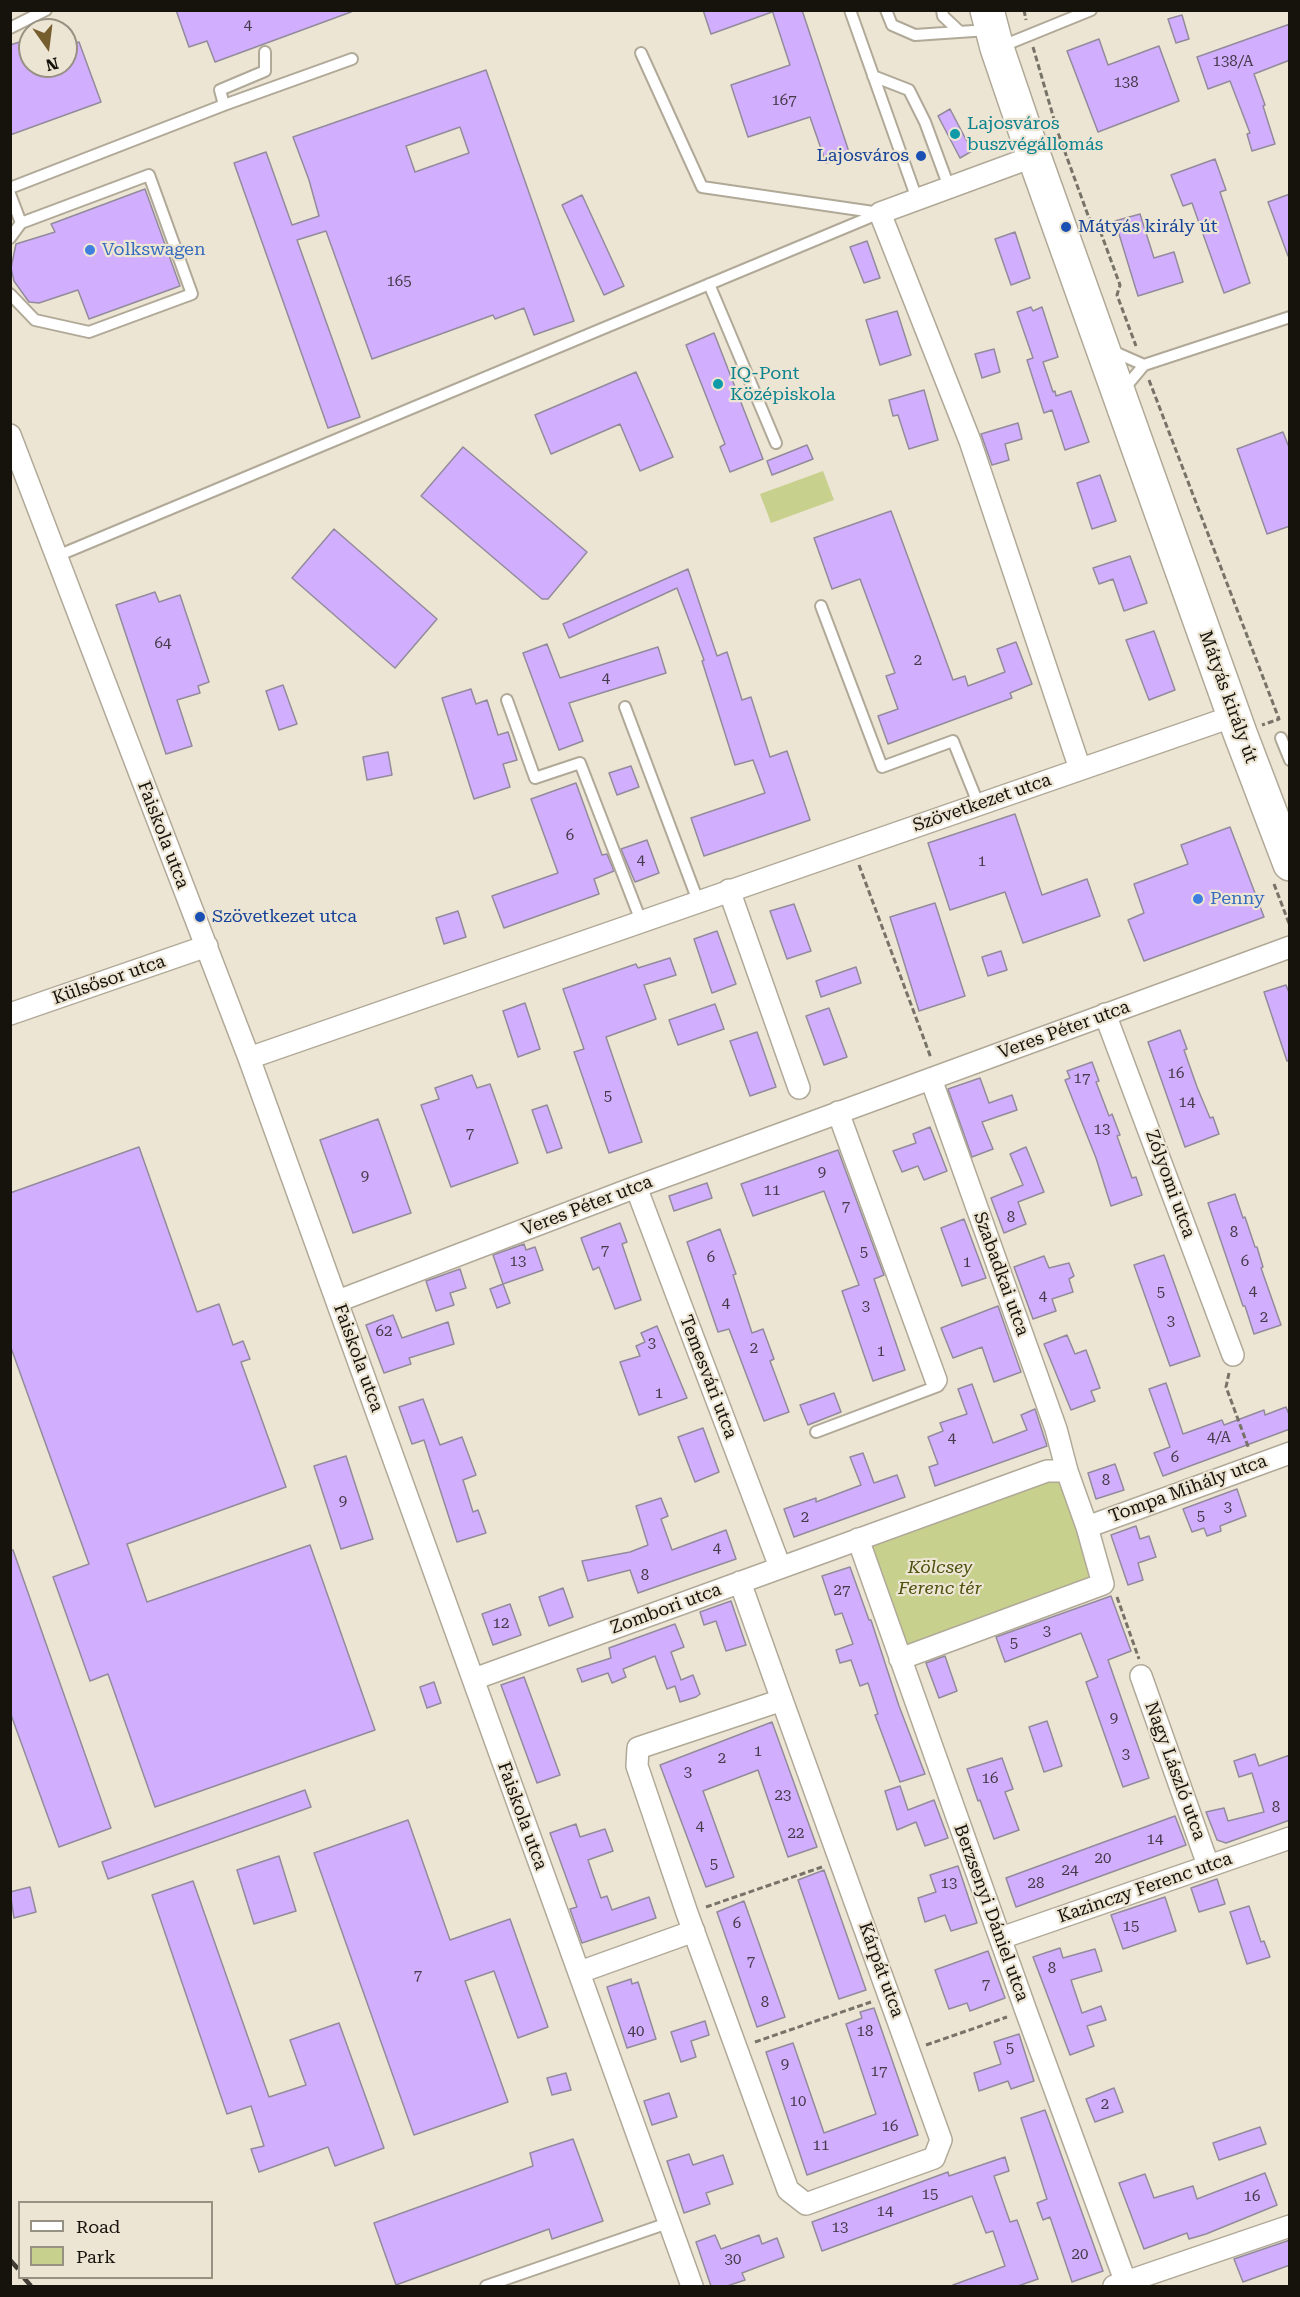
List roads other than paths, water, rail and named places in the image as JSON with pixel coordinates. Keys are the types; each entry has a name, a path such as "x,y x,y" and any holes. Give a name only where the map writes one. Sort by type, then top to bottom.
{"main road":[{"name":"Mátyás király út","path":"984,30 1035,156 1237,724 1290,864"}],"street":[{"path":"1035,156 880,213 970,441 1080,769"},
{"name":"Faiskola utca","path":"10,435 249,1058 692,2286"},
{"name":"Szövetkezet utca","path":"249,1058 978,803 1080,769 1237,724"},
{"path":"729,890 799,1088"},
{"name":"Külsősor utca","path":"10,1014 207,946"},
{"name":"Veres Péter utca","path":"338,1301 636,1187 1290,947"},
{"name":"Zólyomi utca","path":"1105,1014 1233,1355"},
{"name":"Szabadkai utca","path":"935,1077 1056,1429 1067,1471"},
{"path":"838,1112 936,1380"},
{"name":"Temesvári utca","path":"636,1187 780,1567"},
{"name":"Tompa Mihály utca","path":"1087,1527 1290,1453"},
{"path":"858,1539 1047,1471 1067,1471 1087,1527 1103,1584 900,1659"},
{"name":"Zombori utca","path":"474,1679 858,1539"},
{"name":"Berzsenyi Dániel utca","path":"858,1539 1122,2285"},
{"path":"740,1582 782,1700"},
{"name":"Nagy László utca","path":"1141,1676 1208,1865"},
{"name":"Kárpát utca","path":"782,1700 941,2140 934,2158 806,2204 788,2190 637,1766 638,1748 782,1700"},
{"name":"Kazinczy Ferenc utca","path":"1001,1938 1290,1838"},
{"path":"580,1972 691,1922"},
{"path":"1122,2285 1290,2226"}],"lane":[{"path":"10,27 46,10"},
{"path":"850,10 917,199"},
{"path":"886,10 892,25 915,35 984,30"},
{"path":"942,10 943,16 984,30 1029,36 1078,13 1090,10"},
{"path":"224,105 220,90 265,70 265,52"},
{"path":"641,53 702,187 880,213"},
{"path":"10,188 224,105 352,59"},
{"path":"873,76 909,90 925,122 949,187"},
{"path":"10,238 21,223 149,175 192,294 89,332 35,320 10,294"},
{"path":"10,194 21,223"},
{"path":"57,556 880,213"},
{"path":"709,285 776,443"},
{"path":"1119,393 1144,365 1290,316"},
{"path":"1104,348 1144,365"},
{"path":"821,606 882,766 953,741 978,803"},
{"path":"507,700 535,778 580,763 642,921"},
{"path":"625,707 698,901"},
{"path":"1281,738 1290,760"},
{"path":"816,1432 938,1386 936,1380"},
{"path":"486,2286 668,2223"}],"railway":[{"path":"10,2260 18,2269"},
{"path":"25,2279 31,2286"}],"place":[{"name":"Lajosváros buszvégállomás","path":"955,134"},
{"name":"Lajosváros","path":"921,156"},
{"name":"Mátyás király út","path":"1066,227"},
{"name":"Volkswagen","path":"90,250"},
{"name":"IQ-Pont Középiskola","path":"718,384"},
{"name":"Penny","path":"1198,899"},
{"name":"Szövetkezet utca","path":"200,917"}],"park label":[{"name":"Kölcsey Ferenc tér","path":"940,1578"}]}
